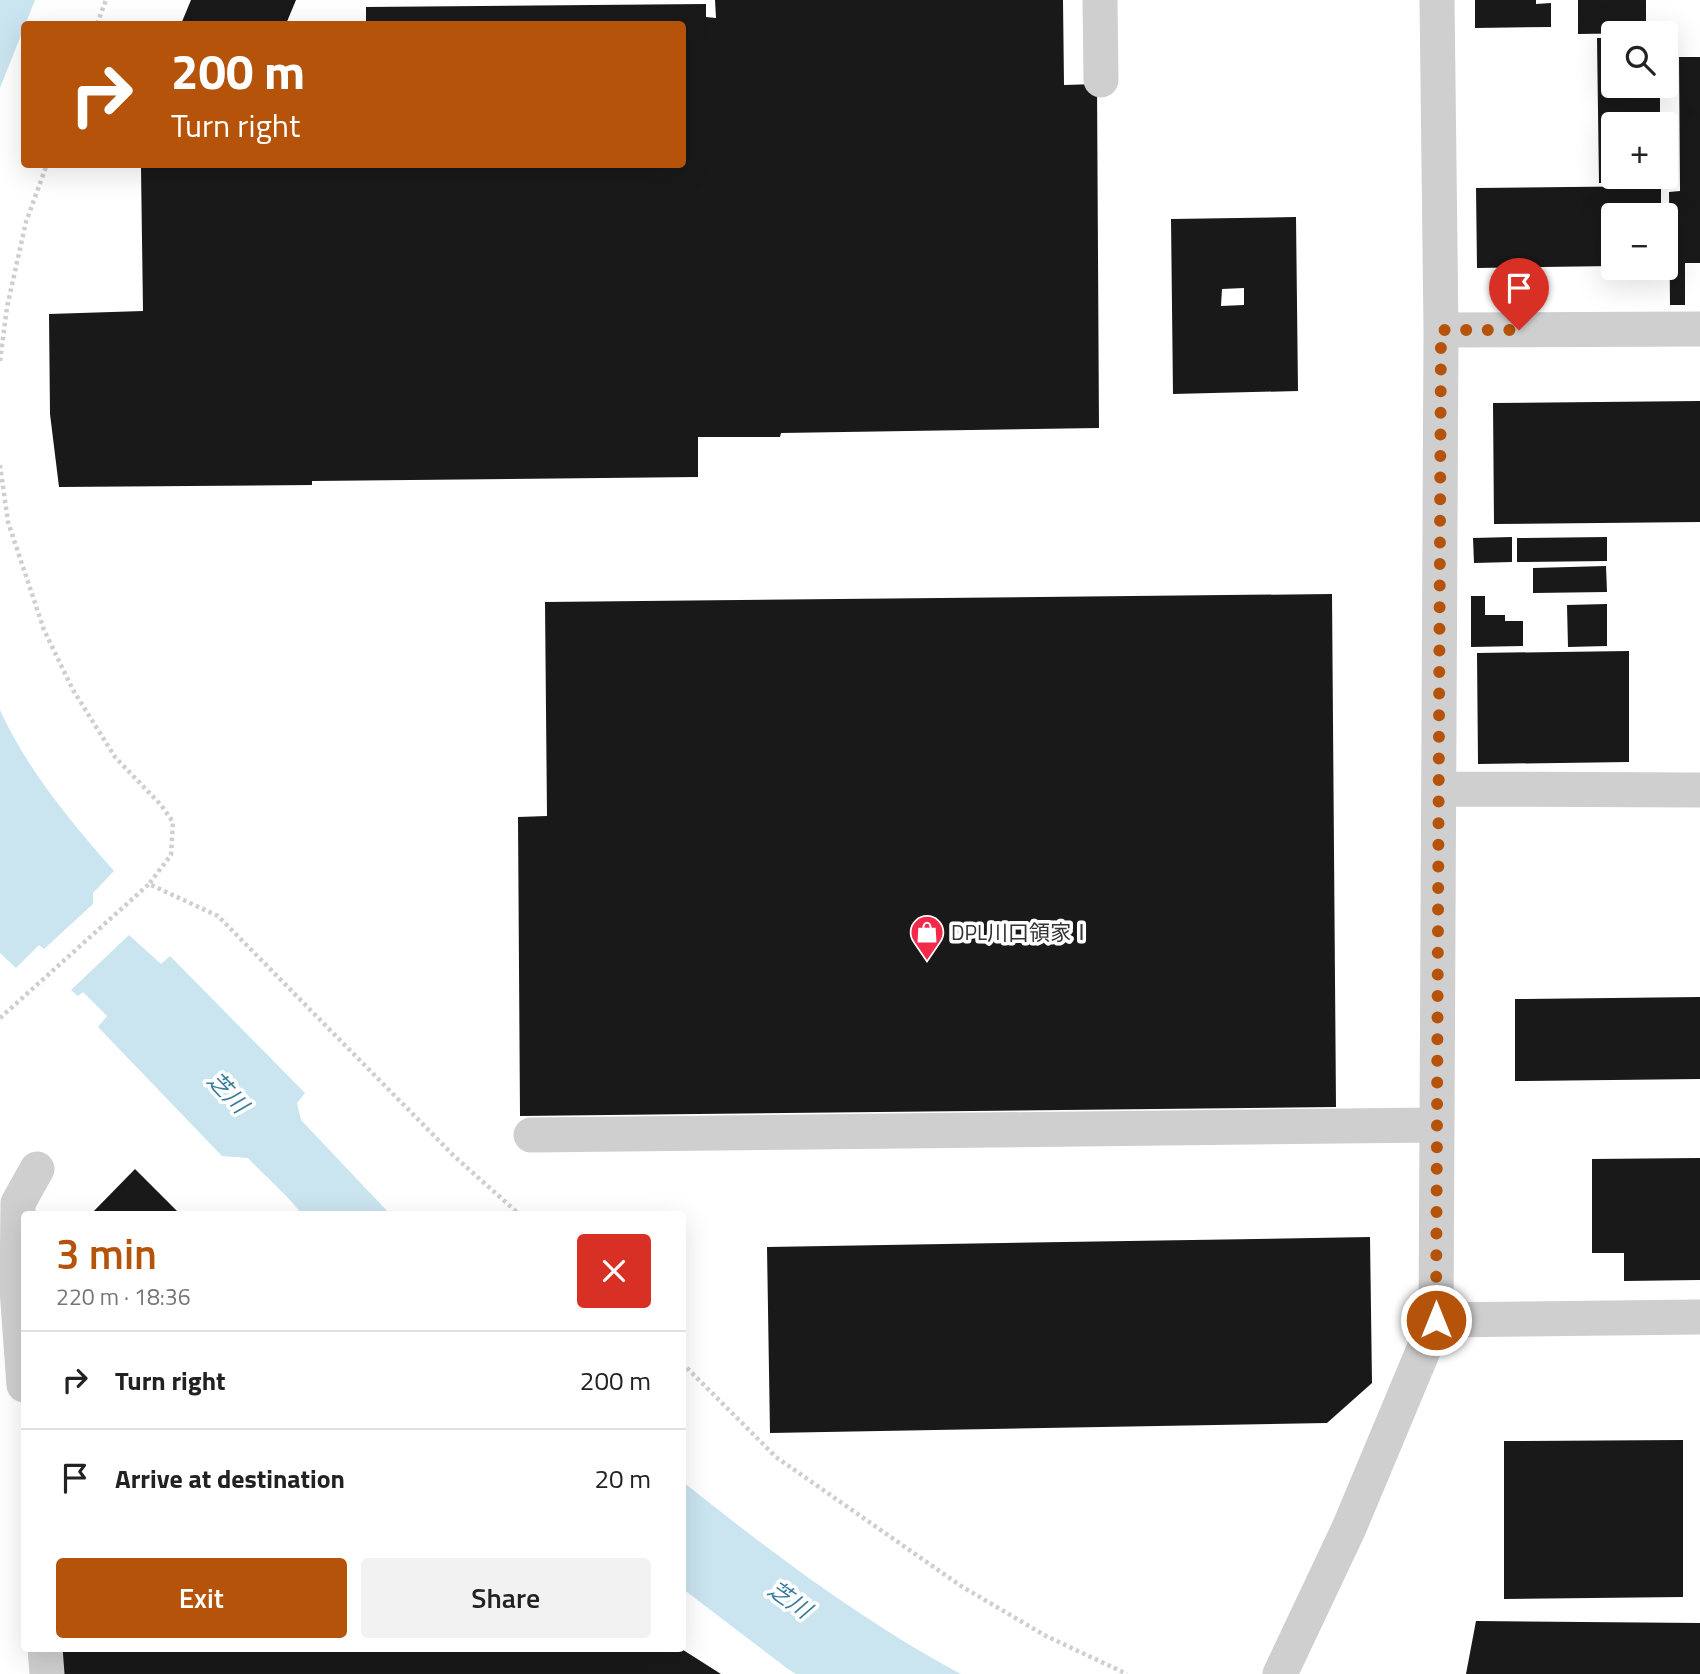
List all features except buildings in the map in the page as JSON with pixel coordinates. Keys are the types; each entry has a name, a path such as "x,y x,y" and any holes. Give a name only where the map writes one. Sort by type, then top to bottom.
{"street":[{"path":"1100,0 1101,80"},
{"path":"1280,1674 1349,1528 1436,1320 1441,330 1437,0"},
{"path":"1441,330 1700,329"},
{"path":"1440,789 1700,790"},
{"path":"531,1135 1437,1125"},
{"path":"21,1344 17,1289 18,1203 37,1169"},
{"path":"1436,1320 1700,1317"},
{"path":"45,1652 47,1674"}],"path":[{"path":"98,21 106,0"},
{"path":"0,361 7,307 26,222 46,168"},
{"path":"0,465 8,523 44,630 67,678 115,757 161,805 173,822 171,855 149,884 0,1018"},
{"path":"149,884 218,916 454,1157 516,1211"},
{"path":"686,1367 787,1465 961,1586 1046,1636 1127,1674"}],"water":[{"path":"0,0 35,0 27,21 21,21 21,35 0,88"},
{"path":"0,710 37,775 66,815 114,871 93,893 93,904 44,949 39,945 16,968 0,953"},
{"name":"芝川","path":"129,935 161,964 170,956 305,1093 297,1103 301,1120 387,1211 299,1211 248,1158 222,1156 98,1027 107,1016 83,992 78,996 71,990"},
{"name":"芝川","path":"686,1484 818,1584 888,1631 961,1674 796,1674 686,1591"}],"place":[{"name":"DPL川口領家Ⅰ","path":"927,962"}],"route":[{"path":"1436,1320 1441,330 1519,330"}]}
